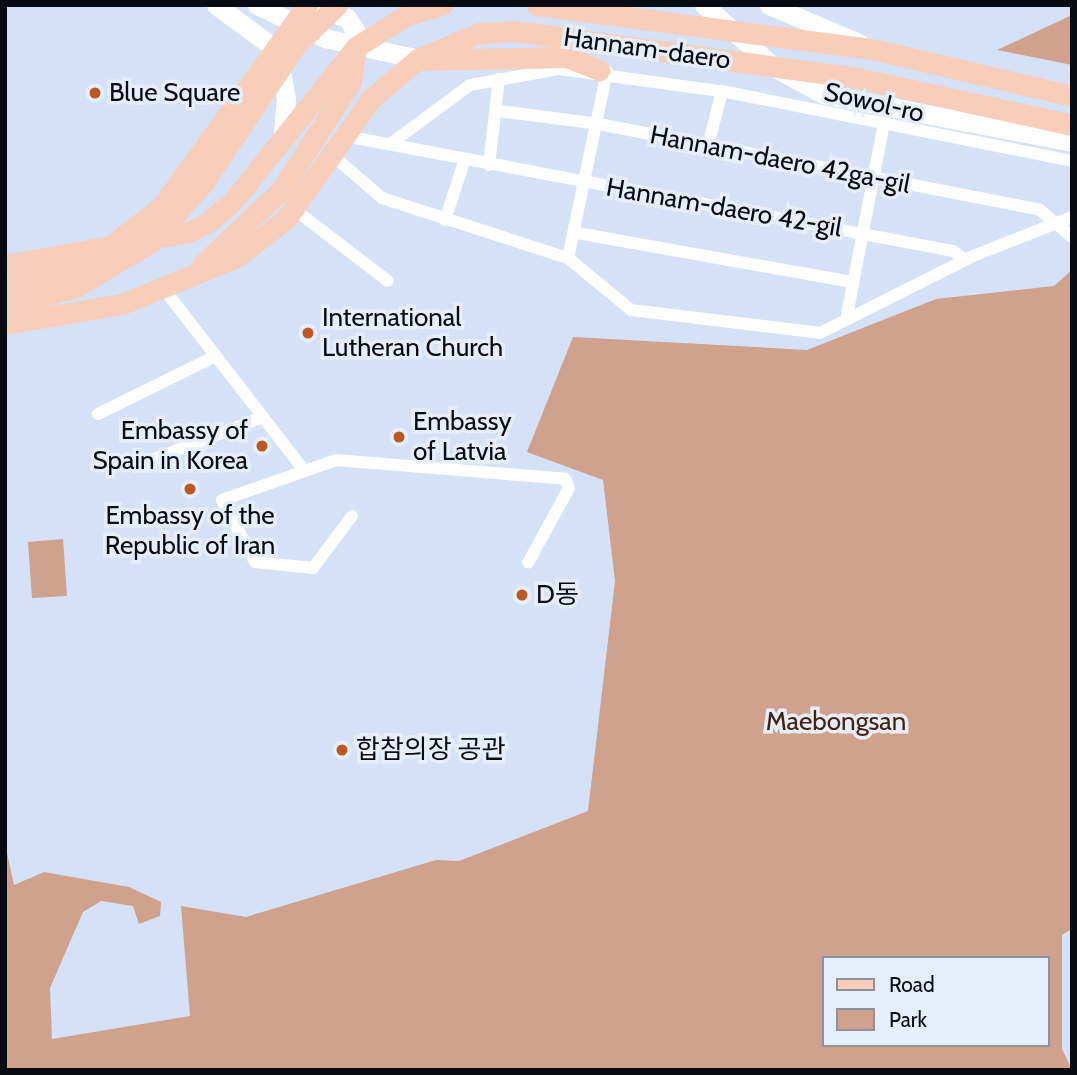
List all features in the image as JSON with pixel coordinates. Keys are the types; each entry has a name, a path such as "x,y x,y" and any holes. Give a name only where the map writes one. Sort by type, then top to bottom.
{"main road":[{"path":"216,5 277,50 286,98 284,135"},
{"path":"5,287 66,270 112,245 162,206 307,5 347,18 356,32 356,47"},
{"path":"5,306 76,287 151,242 204,182 295,46 337,5"},
{"path":"5,265 189,232 233,201 356,47 395,20 442,5"},
{"name":"Hannam-daero","path":"537,5 873,49 1072,96"},
{"name":"Sowol-ro","path":"704,5 795,81 823,94 1072,142"},
{"name":"Sowol-ro","path":"769,5 873,49"},
{"path":"266,6 356,47 418,60 567,58 603,71"},
{"name":"Hannam-daero","path":"5,324 122,304 164,289 260,242 294,209 371,99 418,60 479,33 514,31 857,78 1072,125"},
{"name":"Hannam-daero","path":"188,278 282,189 351,81 356,47"}],"street":[{"path":"390,144 470,85 559,69 603,71 722,92 1072,161"},
{"name":"Hannam-daero 42-gil","path":"568,258 577,233 599,124 603,71"},
{"path":"489,165 499,111 499,79"},
{"path":"708,146 722,92"},
{"name":"Hannam-daero 42ga-gil","path":"499,111 599,124 1040,210 1072,237"},
{"name":"Hannam-daero 42-gil","path":"846,315 884,122"},
{"name":"Hannam-daero 42-gil","path":"345,136 953,251 965,260"},
{"path":"332,155 382,198 568,258 631,310 820,333 846,315 965,260 1072,217"},
{"path":"445,220 465,159"},
{"path":"294,209 388,281"},
{"path":"577,233 851,282"},
{"path":"164,289 304,470"},
{"path":"98,414 216,356"},
{"path":"138,465 263,417"},
{"path":"352,516 313,568 255,562 222,500 304,470 367,458 565,479 569,488 528,563"}],"green space":[{"path":"1072,15 1072,65 997,50"},
{"name":"Maebongsan","path":"1072,270 1072,929 1062,935 1062,1049 1072,1070 5,1070 5,844 14,885 44,872 129,887 161,902 160,916 139,924 133,906 101,901 83,912 50,988 52,1039 190,1016 181,906 246,917 436,860 459,861 588,811 615,581 603,480 527,452 573,337 807,350 936,299 1054,286"},
{"path":"63,539 67,596 32,598 28,542"}],"place":[{"name":"Blue Square","path":"95,93"},
{"name":"International Lutheran Church","path":"308,333"},
{"name":"Embassy of Latvia","path":"399,437"},
{"name":"Embassy of Spain in Korea","path":"262,446"},
{"name":"Embassy of the Republic of Iran","path":"190,489"},
{"name":"D동","path":"522,595"},
{"name":"합참의장 공관","path":"342,750"}]}
